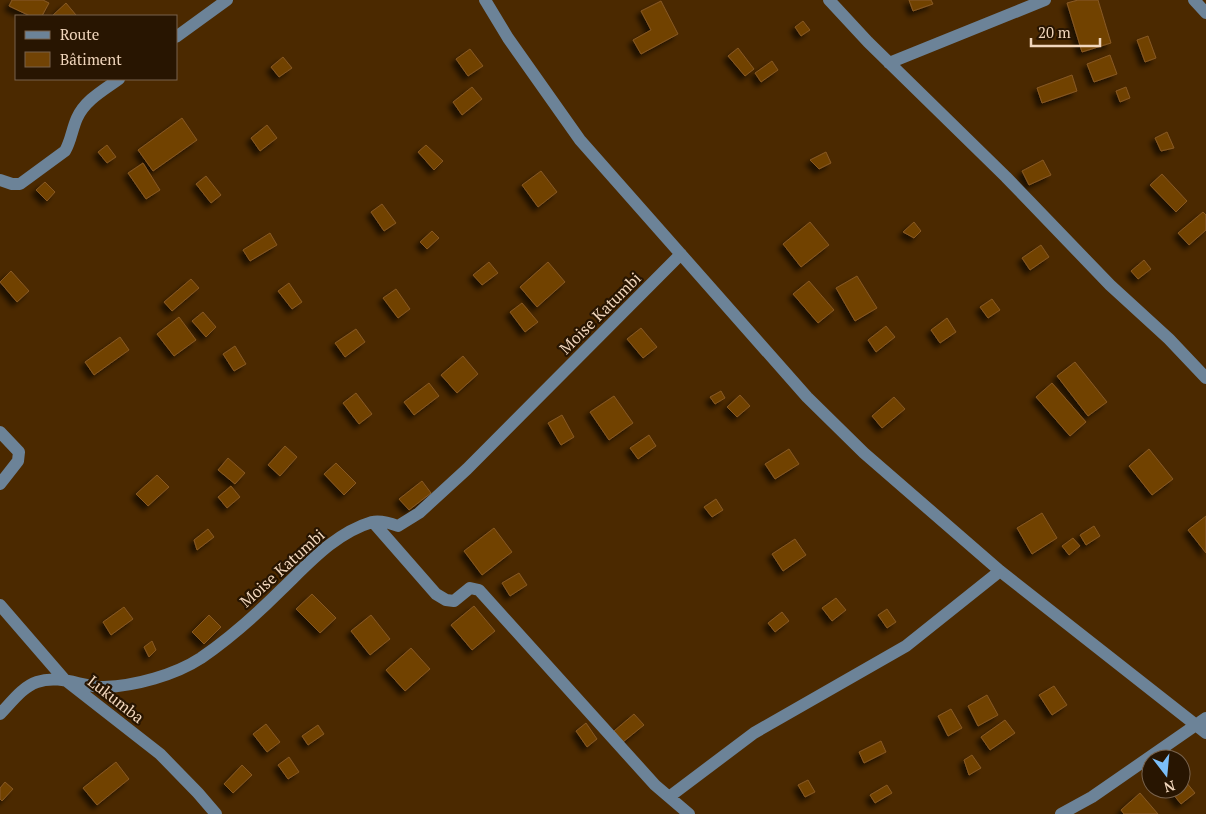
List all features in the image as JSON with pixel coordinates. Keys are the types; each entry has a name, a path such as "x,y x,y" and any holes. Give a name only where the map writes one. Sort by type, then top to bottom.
{"street":[{"path":"178,36 227,0"},
{"path":"485,0 513,45 580,140 807,397 864,453 1000,571 1203,725 1092,797 1061,814"},
{"path":"829,0 889,63 1006,177 1110,285 1169,339 1206,378"},
{"path":"889,63 1045,0"},
{"path":"1194,0 1206,12"},
{"path":"0,180 12,184 20,184 65,151 77,118 85,104 118,80"},
{"name":"Moise Katumbi","path":"0,714 23,690 37,682 64,679 103,687 135,682 182,669 202,657 235,632 313,558 338,538 373,522 386,522 398,526 419,513 468,469 682,254"},
{"path":"0,432 19,452 18,461 0,484"},
{"path":"373,522 436,594 446,600 454,601 470,588 480,590 655,785 689,814"},
{"path":"669,797 754,733 906,646 1000,571"},
{"name":"Lukumba","path":"0,605 64,679 160,754 216,814"}],"building":[{"path":"12,0 43,0 49,3 43,15 28,15 9,6"},
{"path":"909,0 931,0 933,4 913,11"},
{"path":"1078,0 1098,0 1111,43 1082,52 1067,3"},
{"path":"661,1 678,34 641,54 633,40 651,30 641,11"},
{"path":"66,3 76,15 53,15"},
{"path":"803,21 810,30 801,36 795,27"},
{"path":"1148,36 1156,58 1145,62 1137,40"},
{"path":"738,48 754,69 745,76 728,56"},
{"path":"470,49 483,66 468,76 456,59"},
{"path":"1110,55 1117,74 1094,82 1087,64"},
{"path":"283,57 292,68 279,77 271,67"},
{"path":"772,61 778,70 761,82 755,73"},
{"path":"1072,75 1077,91 1042,103 1037,88"},
{"path":"472,87 482,99 462,115 453,102"},
{"path":"1126,87 1130,98 1120,102 1116,91"},
{"path":"182,118 197,140 153,171 138,150"},
{"path":"267,125 277,138 260,151 251,138"},
{"path":"1167,132 1174,148 1161,151 1155,138"},
{"path":"107,145 116,157 107,163 98,152"},
{"path":"426,145 443,161 434,170 418,152"},
{"path":"826,152 831,163 819,169 810,160"},
{"path":"1043,160 1051,175 1029,185 1022,171"},
{"path":"143,163 160,190 146,199 128,173"},
{"path":"541,171 557,192 538,207 522,185"},
{"path":"1162,174 1187,201 1176,212 1150,185"},
{"path":"206,176 221,195 211,203 196,184"},
{"path":"45,182 55,192 47,201 36,190"},
{"path":"382,204 396,223 384,231 371,212"},
{"path":"1203,212 1206,215 1206,230 1189,245 1178,233"},
{"path":"810,222 829,245 801,267 783,244"},
{"path":"914,222 921,231 914,238 903,232"},
{"path":"432,231 439,238 427,249 420,242"},
{"path":"270,233 277,245 250,261 243,250"},
{"path":"1041,245 1049,257 1030,270 1022,258"},
{"path":"1144,260 1151,269 1138,279 1131,271"},
{"path":"489,262 498,273 482,285 473,275"},
{"path":"548,262 565,282 537,307 520,287"},
{"path":"11,271 29,291 17,302 0,282"},
{"path":"857,276 877,308 855,321 836,288"},
{"path":"191,279 199,288 172,311 164,302"},
{"path":"809,281 834,310 818,323 793,294"},
{"path":"289,283 302,302 292,309 278,291"},
{"path":"396,289 410,309 398,318 383,298"},
{"path":"992,299 1000,310 988,318 980,307"},
{"path":"522,303 538,322 525,332 510,312"},
{"path":"203,312 216,327 206,337 192,321"},
{"path":"179,317 196,340 174,356 157,334"},
{"path":"947,318 956,332 940,343 931,330"},
{"path":"886,326 895,337 876,352 868,340"},
{"path":"641,328 657,347 643,358 627,339"},
{"path":"356,329 365,342 345,357 335,343"},
{"path":"120,337 129,350 94,375 85,362"},
{"path":"235,346 246,364 234,371 223,354"},
{"path":"463,356 478,374 457,393 441,375"},
{"path":"1075,362 1107,402 1088,416 1057,376"},
{"path":"429,383 439,396 414,415 404,402"},
{"path":"1052,383 1086,422 1070,436 1036,397"},
{"path":"721,391 725,398 715,404 710,397"},
{"path":"356,393 372,414 359,424 343,403"},
{"path":"740,395 750,406 737,417 727,407"},
{"path":"614,396 633,423 609,440 590,412"},
{"path":"894,397 905,409 882,428 872,416"},
{"path":"562,415 574,437 561,445 548,423"},
{"path":"649,435 656,446 638,459 630,448"},
{"path":"285,446 297,457 280,476 268,465"},
{"path":"789,449 799,464 775,479 765,464"},
{"path":"1149,449 1173,479 1152,495 1129,466"},
{"path":"228,458 245,473 235,484 218,470"},
{"path":"336,463 356,483 344,495 324,474"},
{"path":"157,475 169,487 148,506 136,494"},
{"path":"422,481 431,493 409,510 399,499"},
{"path":"231,486 240,497 227,508 218,497"},
{"path":"716,499 723,510 712,517 704,507"},
{"path":"1042,513 1057,538 1032,554 1017,528"},
{"path":"1206,516 1206,553 1188,530"},
{"path":"1094,526 1100,536 1086,545 1080,535"},
{"path":"494,528 512,552 482,575 464,551"},
{"path":"208,529 214,537 197,550 194,540"},
{"path":"1073,538 1080,546 1069,555 1062,546"},
{"path":"795,539 806,555 783,571 772,554"},
{"path":"519,573 527,585 510,596 502,583"},
{"path":"312,594 336,618 320,633 296,609"},
{"path":"836,598 846,610 832,621 822,608"},
{"path":"474,606 495,631 472,650 451,625"},
{"path":"124,607 133,619 111,635 103,622"},
{"path":"887,609 896,622 887,628 878,615"},
{"path":"782,612 789,621 775,632 768,623"},
{"path":"209,615 221,627 204,644 192,632"},
{"path":"371,615 390,639 370,655 351,631"},
{"path":"152,641 156,650 149,657 144,647"},
{"path":"411,648 430,669 405,691 386,670"},
{"path":"1054,686 1067,705 1052,715 1039,695"},
{"path":"987,695 998,715 978,726 968,706"},
{"path":"951,709 962,728 948,736 938,716"},
{"path":"634,714 644,725 623,742 614,731"},
{"path":"1005,720 1015,733 990,750 981,737"},
{"path":"586,723 597,739 587,747 576,731"},
{"path":"266,724 280,742 267,752 253,734"},
{"path":"318,725 324,734 308,745 302,736"},
{"path":"881,741 886,752 864,763 859,752"},
{"path":"972,755 981,768 969,775 964,760"},
{"path":"289,757 299,772 288,779 278,765"},
{"path":"116,762 129,779 97,805 83,788"},
{"path":"242,765 252,775 233,793 224,784"},
{"path":"808,780 815,792 805,797 798,785"},
{"path":"5,782 13,789 2,801 0,799 0,788"},
{"path":"887,785 892,793 875,803 870,795"},
{"path":"1191,788 1195,793 1191,796"},
{"path":"1140,793 1141,799 1145,799 1158,814 1124,814 1121,810"},
{"path":"1177,799 1187,799 1181,804"}]}
